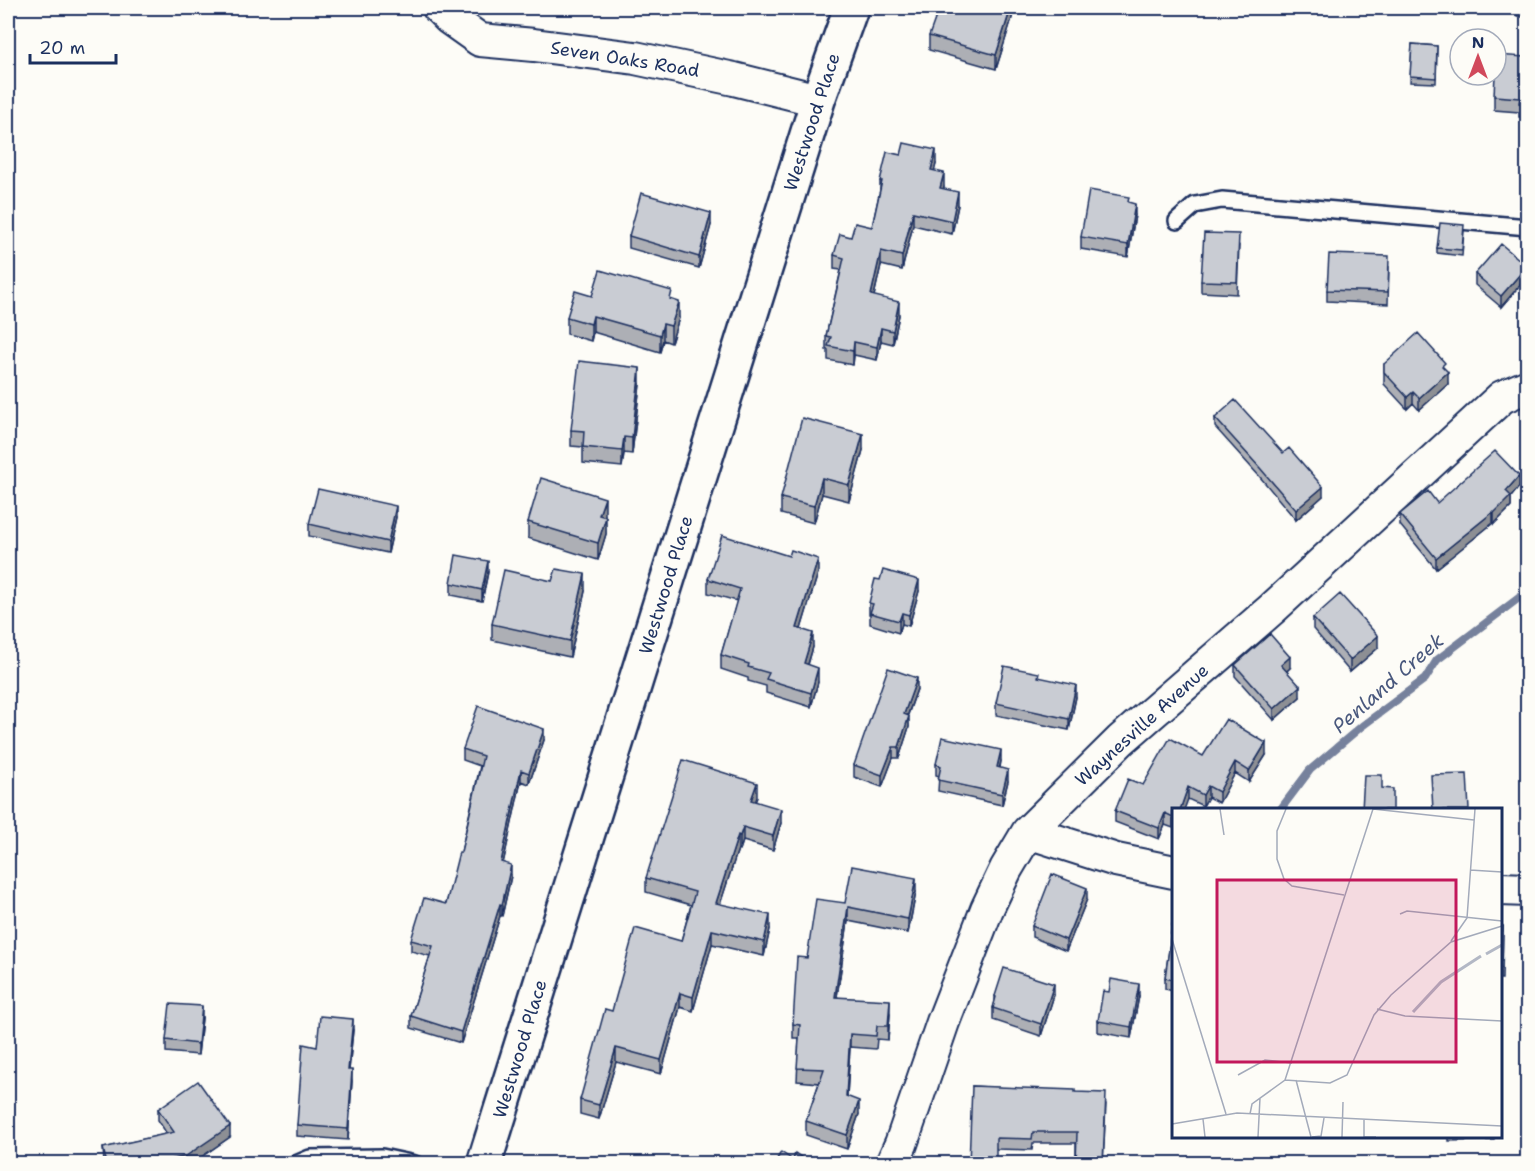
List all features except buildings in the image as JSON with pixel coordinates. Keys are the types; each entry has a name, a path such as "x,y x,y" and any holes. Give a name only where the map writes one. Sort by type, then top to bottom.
{"street":[{"name":"Seven Oaks Road","path":"439,8 449,18 480,39 635,58 818,100"},
{"name":"Westwood Place","path":"484,1164 818,100 851,8"},
{"name":"Waynesville Avenue","path":"892,1164 987,909 1006,869 1028,832 1121,740 1515,392 1527,364"},
{"path":"1028,832 1116,860 1172,872"},
{"path":"1502,889 1527,890"}],"lane":[{"path":"1177,221 1195,205 1222,200 1527,227"},
{"path":"296,1164 310,1158 382,1157 416,1164"}],"waterway":[{"name":"Penland Creek","path":"1282,808 1310,770 1362,726 1425,679 1437,660 1528,591"}]}
